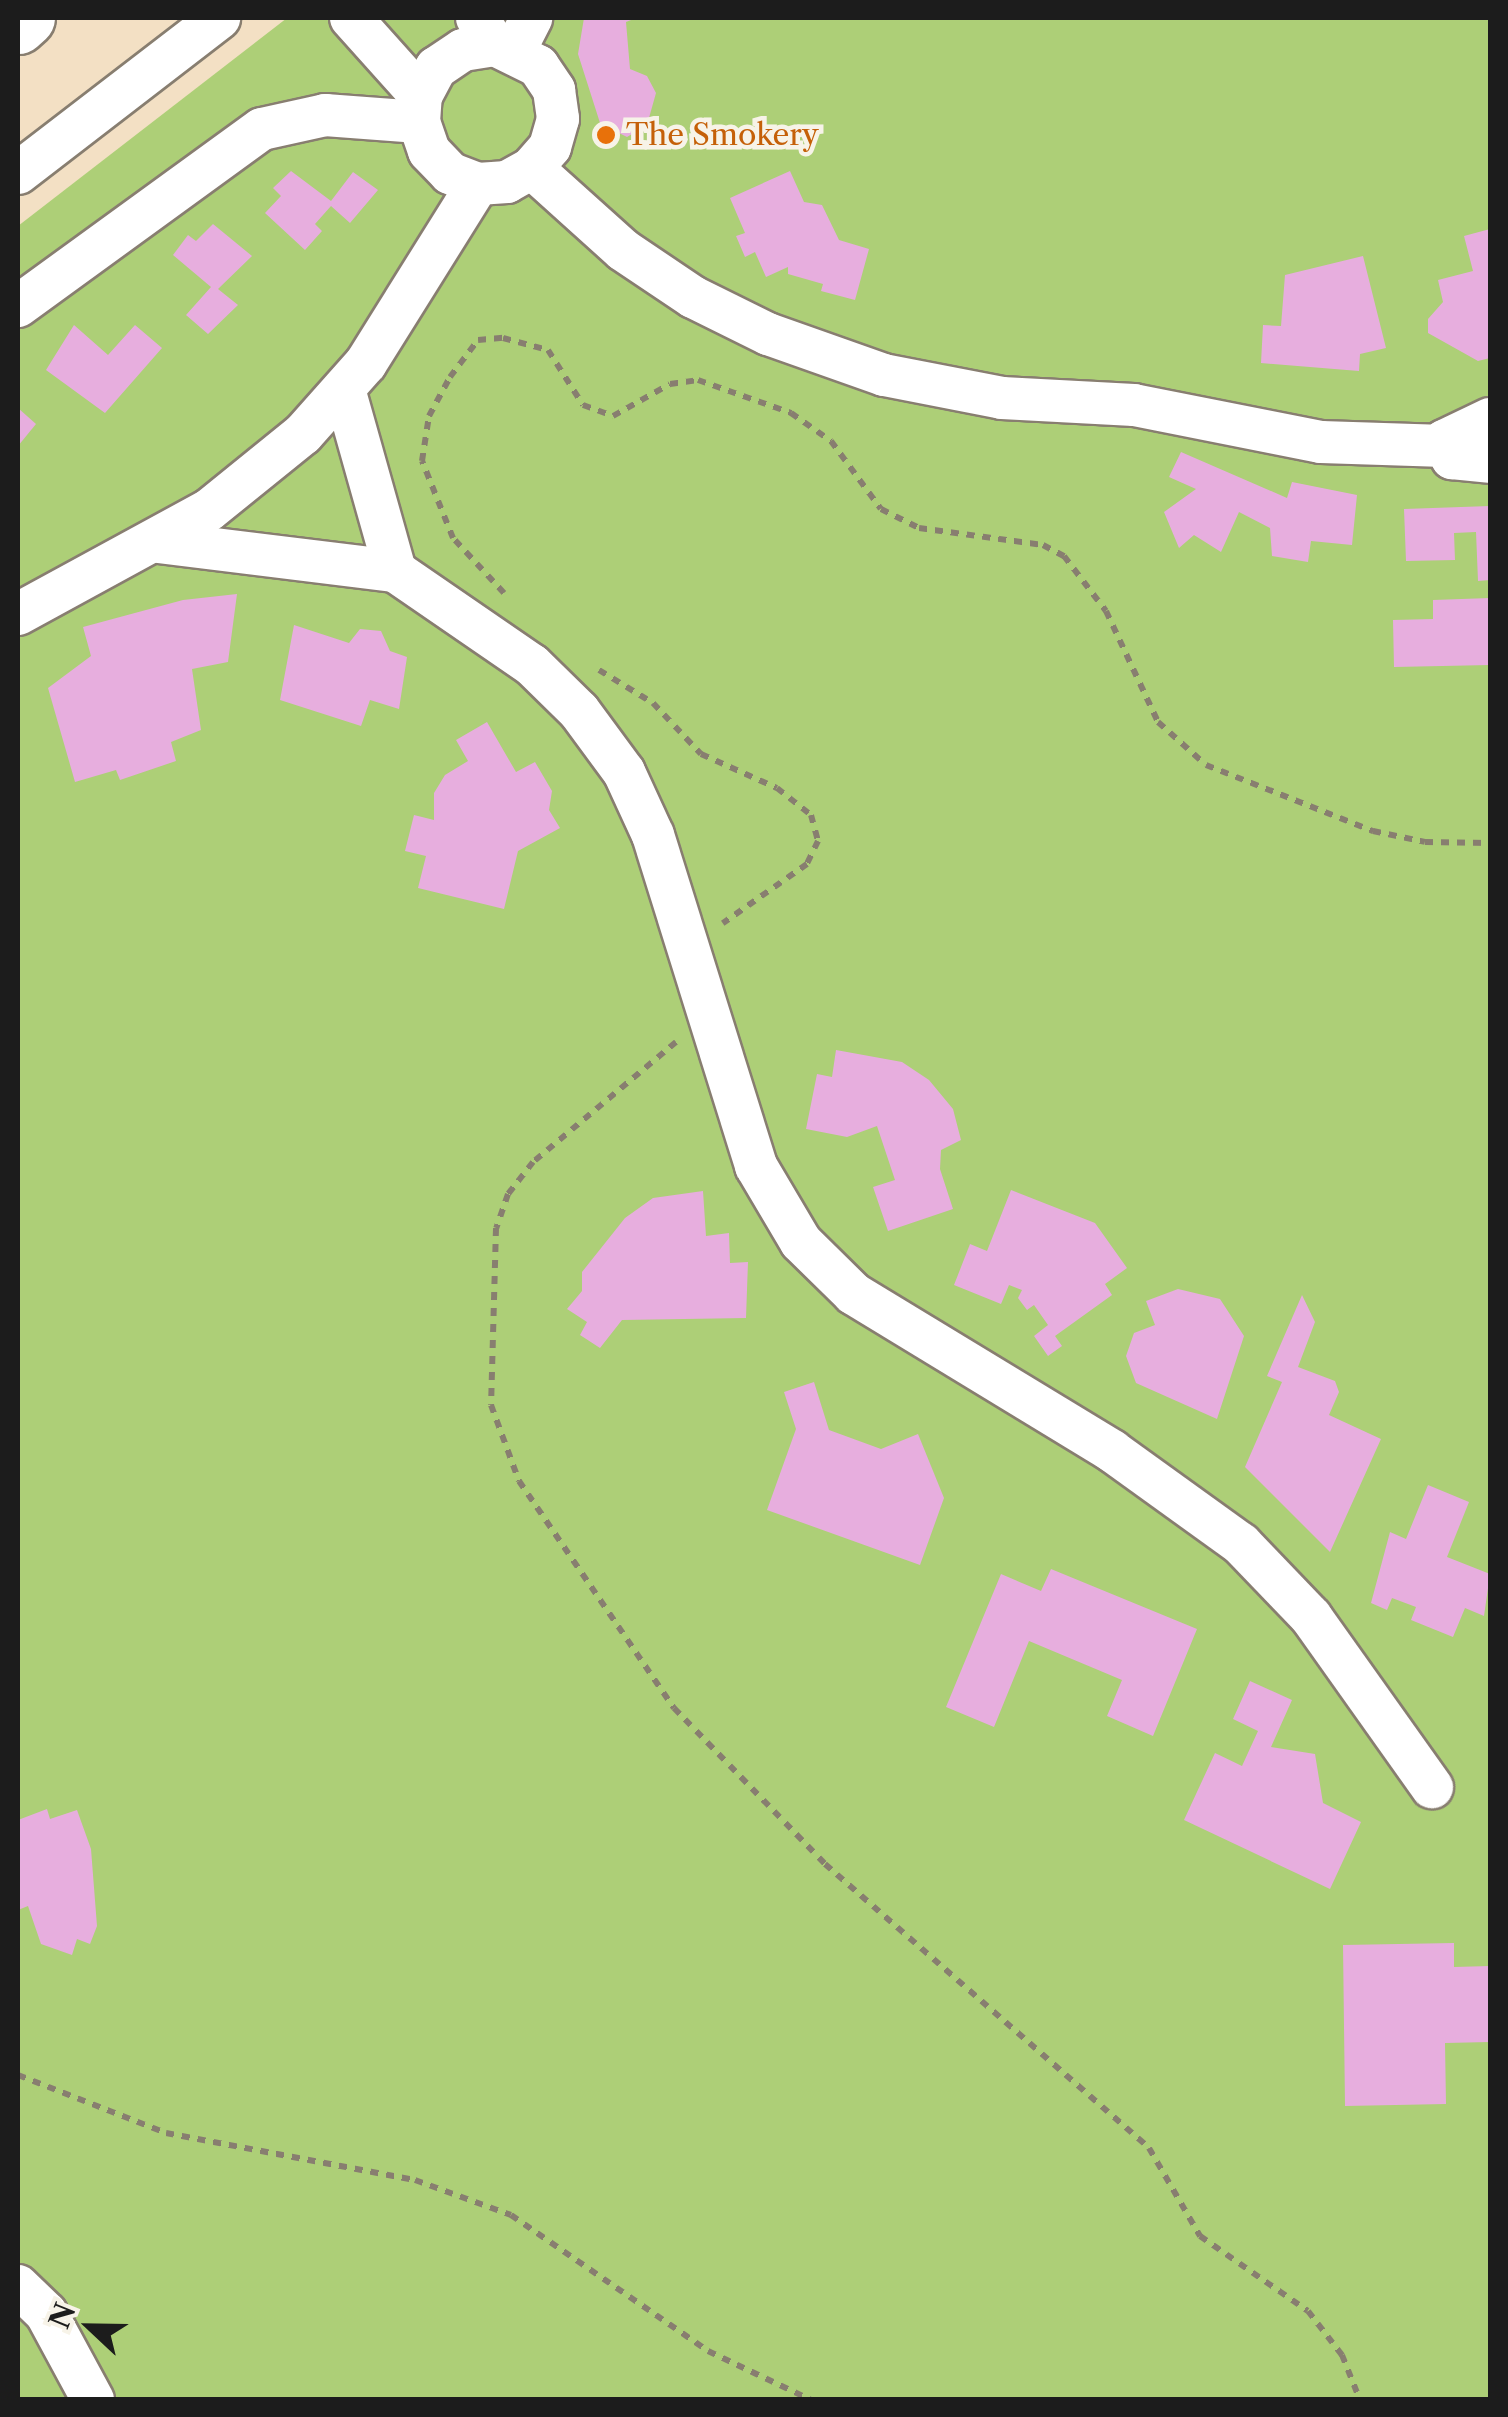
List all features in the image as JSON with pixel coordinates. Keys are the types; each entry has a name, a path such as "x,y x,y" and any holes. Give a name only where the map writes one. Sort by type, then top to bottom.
{"main road":[{"path":"18,26 27,18"}],"street":[{"path":"18,173 219,18"},
{"path":"350,18 420,109 439,162 478,184 507,182 532,168 550,146 556,104 538,66 504,32 463,50 436,68 420,109"},
{"path":"18,306 262,129 325,115 420,109"},
{"path":"532,168 623,250 693,297 768,334 884,375 1002,398 1134,405 1320,442 1444,446"},
{"path":"18,614 158,542 258,474 344,390 404,309 478,184"},
{"path":"344,390 396,570"},
{"path":"1444,446 1450,434 1490,419"},
{"path":"1444,446 1452,458 1490,462"},
{"path":"158,542 396,570 532,666 579,711 624,772 654,835 706,1016 756,1166 800,1242 854,1294 1112,1451 1241,1544 1311,1617 1432,1787"},
{"path":"18,2286 46,2314 93,2400"}],"path":[{"path":"514,602 453,538 422,461 429,416 478,340 514,340 548,350 583,405 613,416 670,384 698,380 791,412 832,441 881,508 919,528 1043,544 1064,556 1106,610 1158,722 1206,765 1373,831 1425,842 1490,843"},
{"path":"584,659 653,703 701,754 794,799 818,832 807,864 688,946"},
{"path":"706,1016 533,1162 508,1194 492,1261 491,1405 519,1482 674,1708 825,1864 1149,2148 1200,2236 1308,2311 1342,2355 1360,2400"},
{"path":"18,2075 166,2134 226,2150 414,2180 511,2215 708,2351 811,2400"}],"green space":[{"path":"287,18 1490,18 1490,2399 18,2400 18,226"}],"building":[{"path":"584,18 636,18 626,22 630,69 647,76 656,93 647,125 627,137 617,132 608,148 578,54"},
{"path":"291,171 331,201 353,172 378,190 350,223 331,206 315,224 322,231 305,250 265,213 281,196 273,188"},
{"path":"790,171 804,202 822,205 839,240 869,249 855,300 821,291 823,284 788,274 788,267 766,277 755,252 745,257 736,236 745,233 730,198"},
{"path":"213,224 252,256 218,289 238,305 208,334 186,315 211,287 173,255 188,235 196,241"},
{"path":"1490,229 1490,358 1478,361 1428,333 1428,319 1443,302 1438,280 1473,271 1464,236"},
{"path":"1363,256 1386,348 1360,354 1359,371 1261,363 1263,325 1281,326 1285,275"},
{"path":"74,325 108,355 135,325 162,348 105,413 46,370"},
{"path":"18,408 36,424 18,446"},
{"path":"1181,452 1287,498 1292,482 1357,495 1352,545 1311,541 1308,562 1272,556 1270,528 1239,512 1221,552 1194,535 1179,548 1164,512 1196,489 1169,477"},
{"path":"1490,506 1490,580 1478,581 1476,532 1454,533 1455,560 1406,561 1404,509"},
{"path":"237,594 228,662 192,669 201,730 171,742 176,761 120,780 116,770 75,782 48,688 91,656 83,627 183,600"},
{"path":"1490,598 1490,665 1394,667 1393,620 1433,619 1433,600"},
{"path":"294,625 349,643 360,629 381,631 390,651 407,657 399,709 370,700 361,726 280,700"},
{"path":"487,722 516,772 535,762 552,791 549,810 560,828 518,851 504,909 418,888 426,856 405,851 414,815 434,820 434,793 445,775 468,761 456,740"},
{"path":"836,1050 902,1062 929,1080 953,1109 961,1140 941,1150 940,1169 953,1209 888,1231 873,1187 895,1180 877,1126 847,1137 806,1129 817,1074 832,1077"},
{"path":"1011,1190 1095,1223 1127,1268 1105,1284 1112,1295 1055,1336 1062,1346 1048,1356 1034,1336 1048,1325 1034,1305 1027,1310 1018,1298 1022,1290 1009,1285 1001,1304 954,1285 970,1244 987,1251"},
{"path":"703,1191 706,1236 729,1233 730,1263 748,1262 746,1318 622,1320 600,1348 580,1335 587,1322 567,1309 582,1291 582,1272 625,1218 653,1198"},
{"path":"1178,1289 1220,1299 1244,1336 1217,1419 1136,1383 1126,1356 1134,1333 1155,1325 1146,1301"},
{"path":"1302,1295 1315,1322 1298,1367 1335,1381 1339,1392 1329,1415 1381,1439 1330,1552 1245,1467 1282,1382 1267,1376"},
{"path":"814,1382 829,1430 881,1449 918,1434 944,1498 920,1565 767,1510 796,1429 784,1392"},
{"path":"1428,1485 1469,1502 1447,1557 1490,1574 1484,1616 1465,1608 1453,1637 1411,1620 1416,1607 1392,1598 1387,1610 1371,1603 1390,1532 1406,1539"},
{"path":"1051,1569 1197,1629 1153,1736 1107,1716 1122,1680 1029,1641 994,1727 946,1707 1001,1574 1041,1591"},
{"path":"1250,1681 1292,1700 1271,1747 1315,1754 1323,1803 1361,1822 1330,1889 1184,1820 1215,1753 1242,1766 1258,1731 1233,1719"},
{"path":"47,1809 50,1819 77,1810 91,1849 97,1926 90,1944 77,1939 72,1955 41,1944 28,1906 18,1910 18,1820"},
{"path":"1454,1943 1454,1967 1490,1966 1490,2042 1445,2043 1446,2104 1345,2106 1343,1945"}],"place":[{"name":"The Smokery","path":"606,135"}]}
